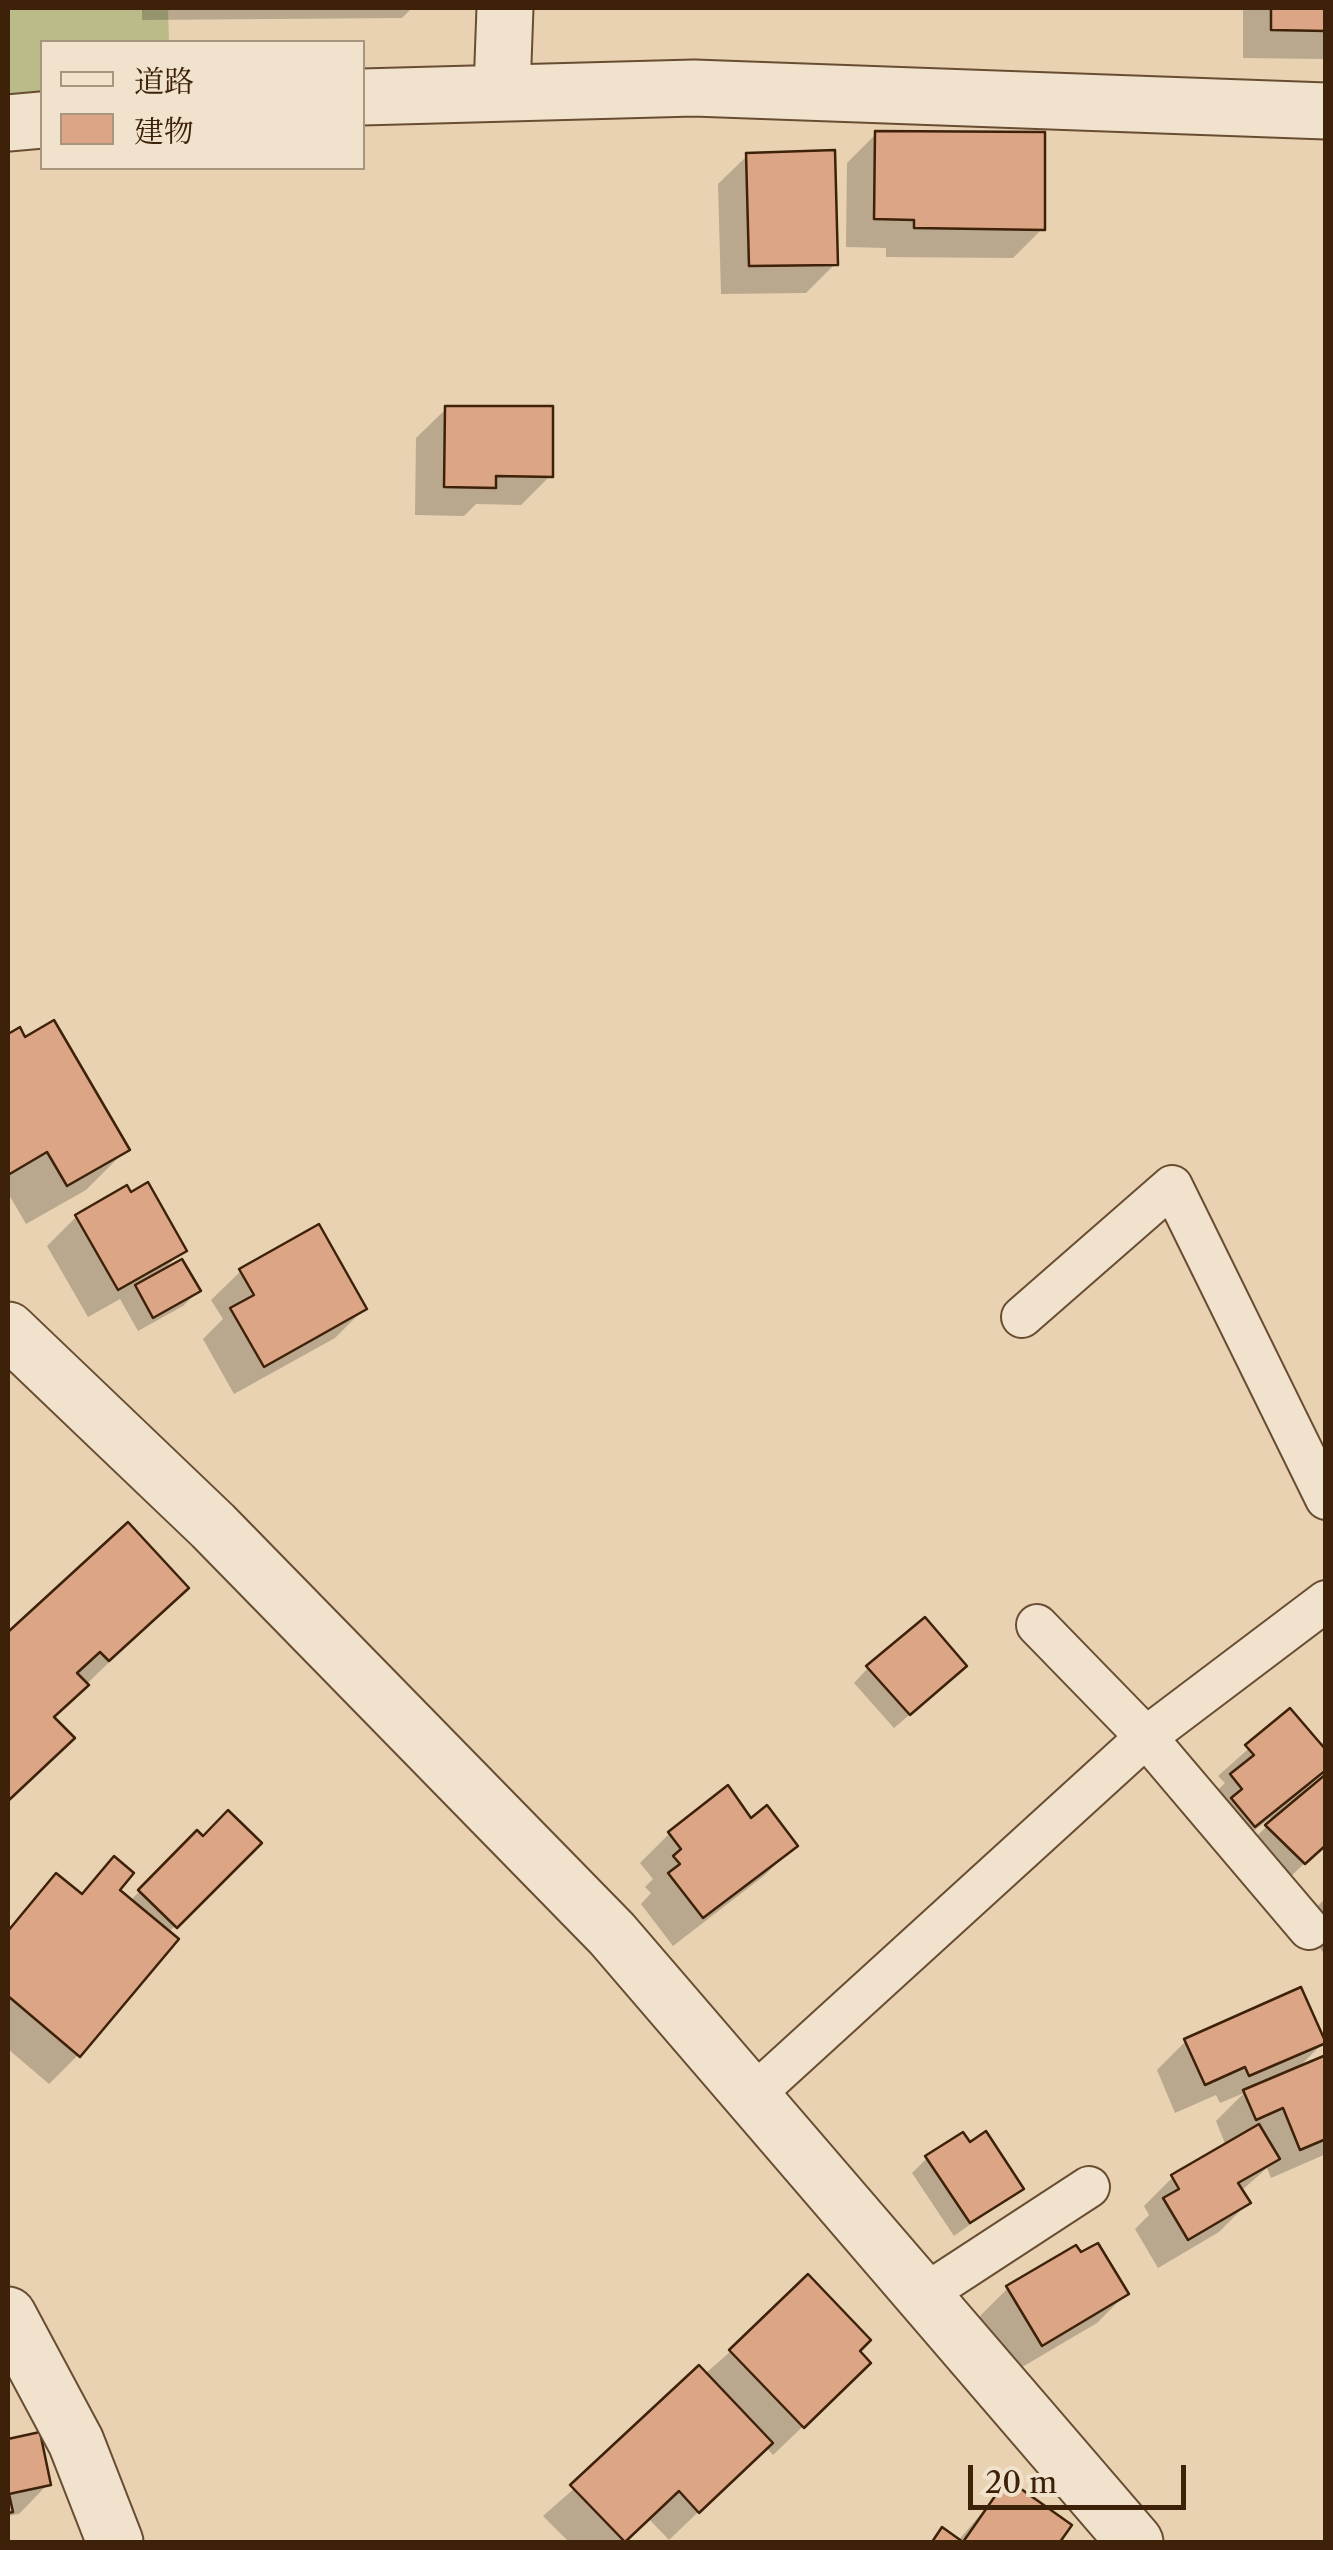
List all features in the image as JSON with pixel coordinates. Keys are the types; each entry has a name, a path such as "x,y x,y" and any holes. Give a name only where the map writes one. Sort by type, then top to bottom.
{"street":[{"path":"502,90 505,8"},
{"path":"365,97 502,90 694,88 1326,112"},
{"path":"8,123 40,120"},
{"path":"8,1330 214,1526 612,1934 1135,2542"},
{"path":"8,2314 76,2442 115,2542"}],"lane":[{"path":"1022,1317 1172,1186 1326,1499"},
{"path":"752,2097 1146,1737 1326,1602"},
{"path":"1037,1625 1146,1737 1309,1929"},
{"path":"922,2296 1089,2188"}],"green space":[{"path":"8,8 168,8 169,40 40,40 40,102 8,106"}],"building":[{"path":"1271,8 1326,8 1326,31 1271,30"},
{"path":"875,131 1045,132 1045,230 914,228 914,220 874,219"},
{"path":"835,150 838,265 749,266 746,153"},
{"path":"445,406 553,406 553,477 496,476 496,488 444,487"},
{"path":"54,1020 130,1150 67,1186 47,1152 8,1175 8,1034 20,1027 25,1037"},
{"path":"148,1182 187,1251 118,1290 75,1215 127,1185 131,1192"},
{"path":"319,1224 367,1309 264,1367 230,1308 254,1295 239,1269"},
{"path":"182,1259 201,1291 153,1318 135,1285"},
{"path":"128,1522 189,1588 109,1661 100,1652 77,1673 89,1685 54,1717 75,1738 8,1801 8,1632"},
{"path":"925,1617 967,1666 910,1715 866,1666"},
{"path":"1290,1708 1326,1750 1326,1770 1255,1827 1231,1798 1242,1789 1230,1774 1254,1755 1245,1745"},
{"path":"1326,1774 1326,1845 1305,1864 1265,1825"},
{"path":"728,1785 751,1818 767,1805 798,1846 703,1918 668,1873 680,1864 673,1856 681,1849 668,1832"},
{"path":"228,1810 262,1843 177,1928 138,1890 197,1830 203,1836"},
{"path":"114,1856 134,1873 120,1890 179,1939 80,2057 8,1996 8,1931 56,1873 82,1894"},
{"path":"1301,1987 1326,2043 1249,2076 1245,2067 1205,2085 1184,2039"},
{"path":"1326,2055 1326,2139 1300,2150 1283,2108 1256,2120 1243,2090"},
{"path":"1259,2124 1280,2159 1238,2183 1251,2203 1188,2240 1163,2198 1179,2189 1171,2175"},
{"path":"986,2131 1024,2189 970,2223 925,2156 963,2132 970,2142"},
{"path":"1098,2243 1129,2294 1042,2346 1006,2286 1076,2245 1081,2252"},
{"path":"808,2274 871,2340 860,2351 871,2363 804,2428 729,2350"},
{"path":"699,2365 773,2443 699,2513 679,2491 625,2542 570,2485"},
{"path":"40,2432 51,2485 9,2494 13,2512 8,2513 8,2439"},
{"path":"1007,2479 1072,2525 1060,2542 963,2542"},
{"path":"942,2527 963,2542 932,2542"}]}
